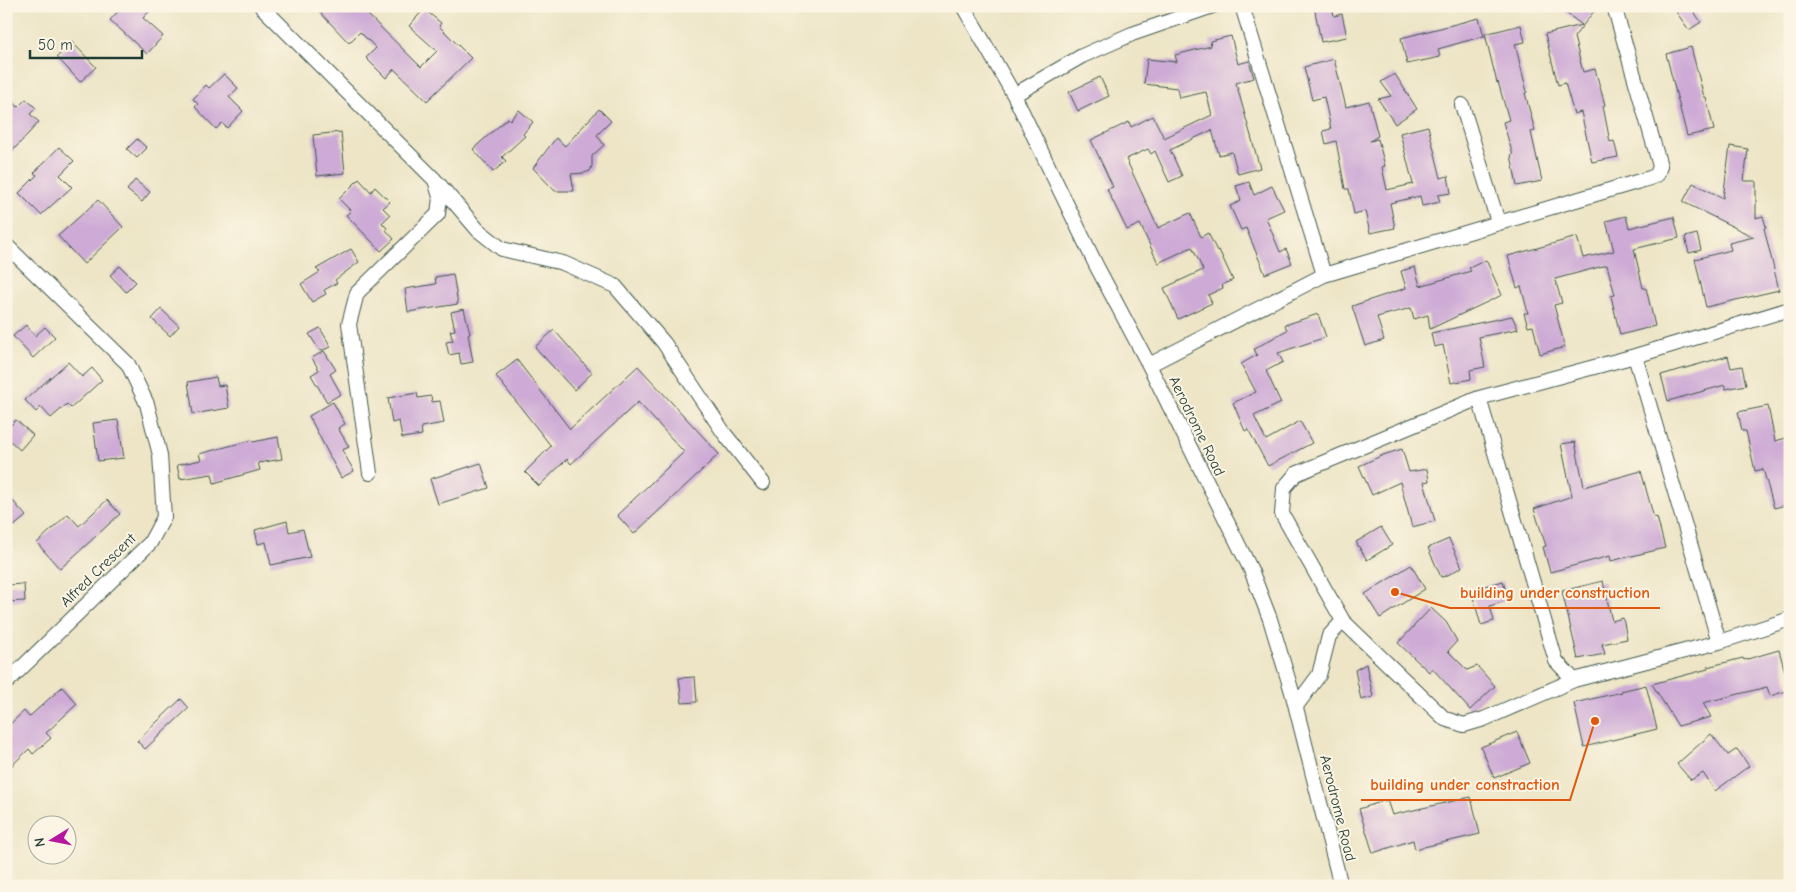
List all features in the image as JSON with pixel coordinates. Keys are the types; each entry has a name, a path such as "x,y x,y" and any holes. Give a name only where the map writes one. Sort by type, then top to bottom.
{"street":[{"path":"261,6 435,180 478,230 502,249 563,263 616,286 664,343 724,433 763,484"},
{"name":"Aerodrome Road","path":"962,6 1014,95 1096,265 1149,365 1251,570 1270,619 1296,706 1340,886"},
{"path":"1014,95 1082,56 1132,34 1212,6"},
{"path":"1242,6 1324,275"},
{"path":"1149,365 1324,275 1657,175 1660,166 1614,6"},
{"path":"1462,105 1498,222"},
{"path":"370,473 349,324 357,293 438,214 440,197 435,180"},
{"name":"Alfred Crescent","path":"6,245 128,364 147,404 160,455 164,517 150,543 8,679"},
{"path":"1789,314 1479,398 1296,474 1284,488 1282,514 1343,621 1445,719 1464,725 1484,720 1574,680 1719,642 1790,619"},
{"path":"1635,356 1719,642"},
{"path":"1479,398 1556,661 1574,680"},
{"path":"1296,706 1319,675 1329,636 1343,621"}],"building":[{"path":"123,6 154,6 143,18 163,36 147,54 110,20"},
{"path":"314,6 359,6 421,67 437,51 409,26 424,9 441,23 439,26 471,58 427,101 394,69 386,78 366,58 376,48 360,32 349,43"},
{"path":"1314,6 1332,6 1334,16 1342,14 1347,37 1321,42"},
{"path":"1557,6 1598,6 1574,37 1583,72 1595,69 1605,105 1603,106 1610,142 1614,141 1618,157 1592,162 1581,112 1574,114 1565,83 1558,85 1545,34 1582,25"},
{"path":"1672,6 1690,6 1701,22 1689,30"},
{"path":"1479,18 1484,36 1438,49 1440,57 1407,64 1401,38"},
{"path":"1521,25 1525,42 1515,44 1535,131 1531,132 1542,181 1517,186 1511,155 1513,155 1503,122 1509,120 1497,83 1485,34"},
{"path":"1231,36 1238,64 1249,61 1254,78 1236,83 1260,168 1238,174 1232,152 1219,155 1212,130 1170,150 1182,176 1169,182 1155,151 1151,154 1148,149 1126,159 1158,228 1190,213 1201,237 1208,233 1217,251 1219,250 1233,280 1222,285 1223,288 1208,295 1212,303 1178,319 1164,288 1203,270 1192,247 1158,263 1140,224 1127,230 1107,189 1113,187 1091,140 1129,122 1131,127 1153,116 1164,138 1212,115 1206,92 1179,98 1177,88 1144,84 1147,59 1177,62 1175,55 1211,46 1210,41"},
{"path":"72,42 96,67 80,82 57,57"},
{"path":"1691,47 1714,130 1687,136 1666,54"},
{"path":"1334,59 1346,107 1369,101 1378,136 1370,141 1378,139 1385,166 1382,167 1387,190 1413,184 1400,133 1428,126 1441,178 1448,176 1451,193 1438,195 1440,202 1422,206 1420,196 1390,203 1395,228 1370,233 1365,211 1354,214 1349,189 1345,189 1336,141 1326,144 1323,131 1331,129 1324,97 1312,100 1304,67"},
{"path":"224,74 238,88 229,97 243,111 227,128 222,123 216,129 195,107 198,104 193,99 206,85 209,88"},
{"path":"1395,74 1417,109 1395,124 1378,99 1391,96 1381,82"},
{"path":"1100,77 1109,96 1078,111 1069,92"},
{"path":"26,99 36,108 30,114 39,122 6,158 6,109 13,101 18,107"},
{"path":"599,109 611,121 597,135 604,145 592,156 590,171 571,174 574,191 555,191 533,168 556,138 565,146"},
{"path":"519,110 533,122 523,134 525,136 502,157 506,161 493,172 473,149 508,118 510,120"},
{"path":"341,132 345,173 317,176 313,135"},
{"path":"137,139 147,148 137,158 127,149"},
{"path":"1730,146 1748,149 1744,181 1756,181 1756,218 1763,216 1766,227 1764,228 1779,290 1706,307 1695,259 1731,250 1729,243 1754,237 1683,202 1693,183 1723,198"},
{"path":"59,147 74,161 60,175 72,187 41,215 19,193 37,175 34,173"},
{"path":"359,179 371,192 375,187 390,202 383,208 390,215 382,223 394,239 381,251 346,215 351,211 339,199"},
{"path":"135,180 150,192 142,202 127,190"},
{"path":"1249,182 1254,195 1272,186 1284,210 1266,218 1280,252 1286,249 1292,263 1265,274 1246,228 1241,230 1230,206 1241,201 1236,186"},
{"path":"98,200 123,227 84,264 58,236"},
{"path":"1626,216 1629,228 1674,217 1679,238 1634,249 1643,288 1646,288 1655,326 1620,335 1611,296 1615,295 1607,265 1555,279 1562,303 1554,305 1565,347 1540,354 1533,326 1528,327 1524,313 1528,313 1521,286 1517,288 1508,256 1577,237 1583,258 1614,251 1606,221"},
{"path":"1697,234 1701,250 1689,253 1685,237"},
{"path":"351,249 359,262 335,280 337,283 324,290 326,294 312,302 301,284 320,272 316,269"},
{"path":"1486,260 1502,295 1430,329 1428,315 1414,319 1411,308 1377,317 1384,340 1365,346 1352,306 1406,288 1401,271 1415,267 1420,286 1471,271 1469,268"},
{"path":"120,266 136,282 126,292 110,275"},
{"path":"453,274 458,304 408,312 405,289 436,284 435,277"},
{"path":"161,309 179,326 170,336 152,319"},
{"path":"464,309 470,333 468,334 473,362 461,364 459,353 449,355 446,342 453,341 450,331 455,330 451,312"},
{"path":"1318,314 1326,337 1278,353 1283,362 1266,371 1281,403 1254,416 1266,440 1300,421 1312,443 1268,466 1248,429 1245,431 1233,403 1256,392 1241,364 1257,355 1254,349 1287,330 1285,325"},
{"path":"1512,316 1518,329 1479,337 1485,367 1470,370 1471,379 1451,383 1443,345 1434,347 1431,333"},
{"path":"26,325 35,336 45,327 55,337 33,358 13,336"},
{"path":"320,328 331,347 320,351 309,334"},
{"path":"554,330 592,373 574,390 535,347"},
{"path":"324,351 336,370 330,374 341,394 327,402 311,375 319,370 312,358"},
{"path":"1728,356 1731,368 1742,366 1746,385 1725,389 1725,385 1668,401 1661,375"},
{"path":"517,360 570,429 638,366 719,454 634,534 617,515 684,452 638,402 571,464 567,459 539,486 525,472 551,446 496,376"},
{"path":"68,362 82,377 92,368 102,380 71,408 67,404 51,418 41,407 36,412 25,400"},
{"path":"216,377 218,386 225,385 229,408 193,414 188,382"},
{"path":"417,393 418,398 431,396 432,402 440,401 444,423 421,427 422,435 402,438 399,421 392,423 388,398"},
{"path":"333,402 345,424 338,428 349,447 342,450 354,471 341,478 309,416"},
{"path":"1768,406 1775,441 1790,437 1790,504 1774,508 1763,469 1755,471 1746,431 1742,431 1738,412"},
{"path":"16,420 33,435 20,450 6,437 6,430"},
{"path":"118,420 124,458 98,461 93,423"},
{"path":"278,437 282,459 258,463 260,470 214,483 212,474 180,479 177,465 201,460 199,454 252,440 253,442"},
{"path":"1575,442 1584,487 1641,471 1654,518 1657,517 1665,548 1611,561 1610,556 1550,572 1543,547 1546,546 1534,509 1572,496 1561,444"},
{"path":"1402,449 1409,472 1427,469 1429,481 1424,482 1435,521 1412,527 1400,482 1372,495 1359,466"},
{"path":"481,463 489,488 438,504 430,479"},
{"path":"6,493 26,516 14,526 6,516"},
{"path":"107,500 120,514 60,569 37,543 68,514 79,526"},
{"path":"287,521 289,532 303,529 310,557 271,565 266,542 258,544 255,530"},
{"path":"1381,527 1392,545 1367,560 1356,542"},
{"path":"1449,539 1462,567 1441,577 1428,548"},
{"path":"1411,565 1425,589 1380,618 1365,594"},
{"path":"1503,581 1508,600 1490,606 1494,621 1481,625 1471,590"},
{"path":"1603,581 1612,621 1623,618 1627,639 1602,644 1605,654 1578,659 1562,591"},
{"path":"24,584 25,601 6,602 6,585"},
{"path":"1431,608 1446,622 1457,641 1448,651 1467,670 1477,666 1495,686 1470,710 1432,668 1429,672 1398,643"},
{"path":"1779,650 1790,690 1770,696 1767,687 1703,703 1711,717 1678,726 1652,684 1708,669 1707,667 1743,658 1744,660"},
{"path":"1366,664 1373,697 1361,700 1355,670"},
{"path":"695,677 697,702 682,703 679,678"},
{"path":"1646,685 1657,729 1584,747 1574,703"},
{"path":"62,687 77,704 46,733 51,738 33,754 29,749 6,771 6,728 24,711 29,717"},
{"path":"181,699 189,708 145,749 137,741"},
{"path":"1517,732 1530,763 1494,778 1481,747"},
{"path":"1711,734 1728,755 1737,749 1749,766 1715,791 1703,773 1691,780 1677,764"},
{"path":"1471,797 1480,834 1415,849 1413,840 1373,853 1359,809 1387,800 1392,815"}],"place":[{"name":"building under construction","path":"1395,592"},
{"name":"building under constraction","path":"1595,721"}]}
